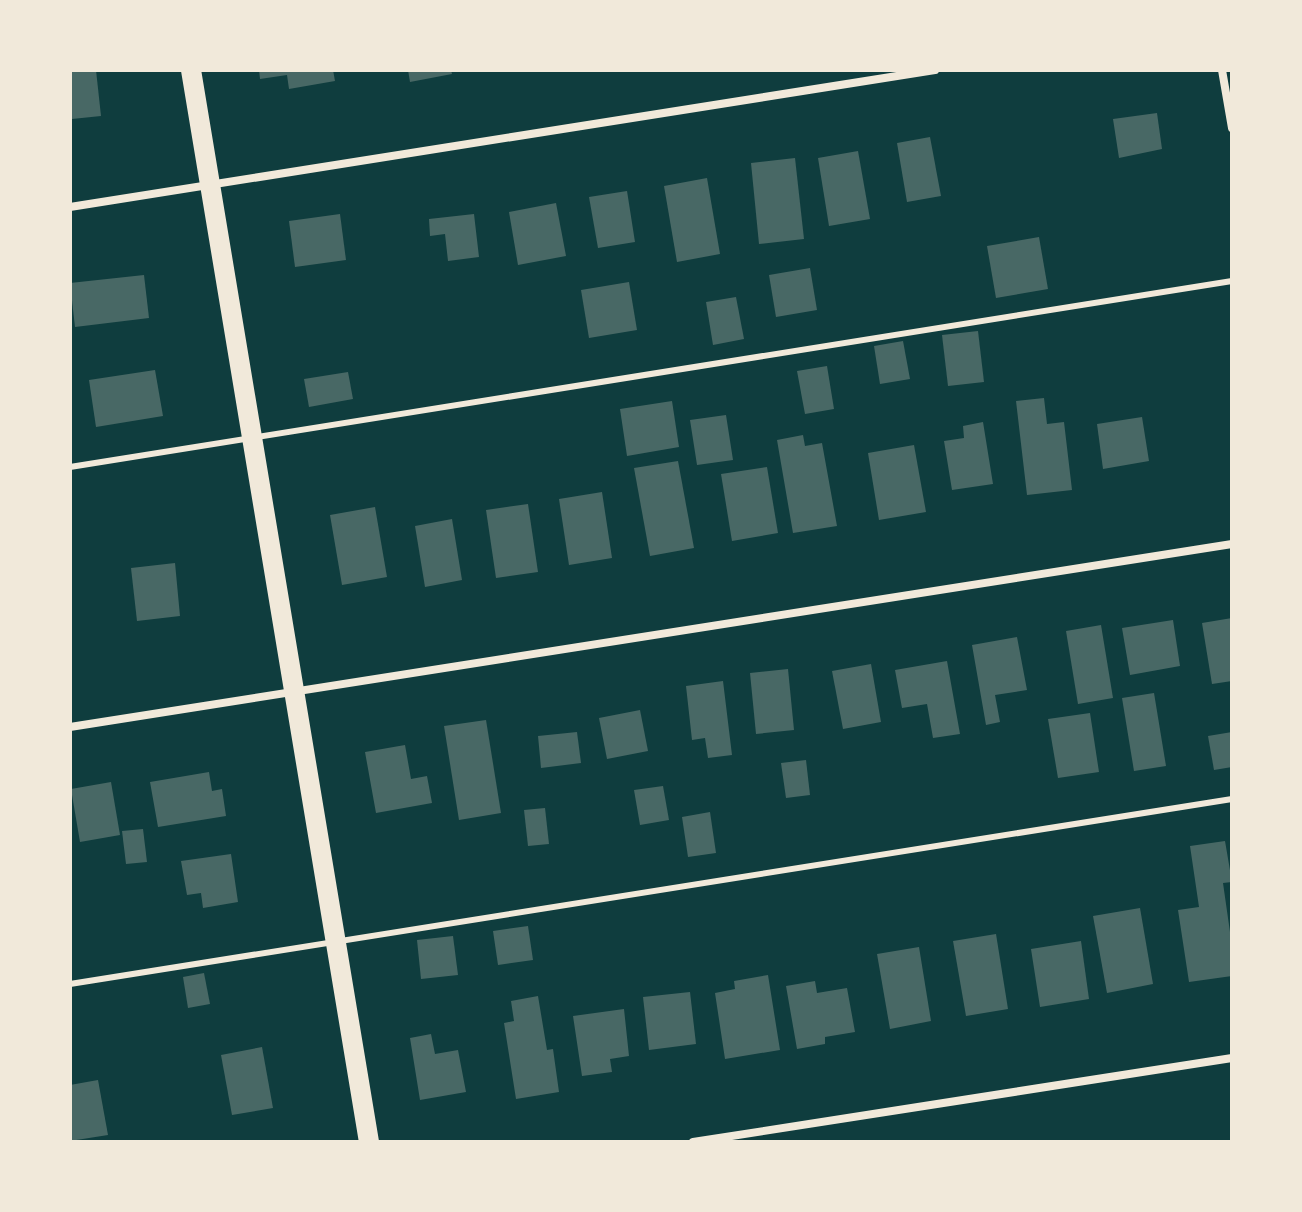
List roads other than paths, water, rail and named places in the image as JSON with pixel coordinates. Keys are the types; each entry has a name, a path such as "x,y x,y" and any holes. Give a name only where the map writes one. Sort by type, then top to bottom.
{"main road":[{"path":"191,70 369,1142"}],"street":[{"path":"70,207 935,70"},
{"path":"1222,70 1232,128"},
{"path":"70,727 1232,544"},
{"path":"693,1142 1232,1058"}],"lane":[{"path":"70,467 1232,281"},
{"path":"70,984 1232,799"}]}
